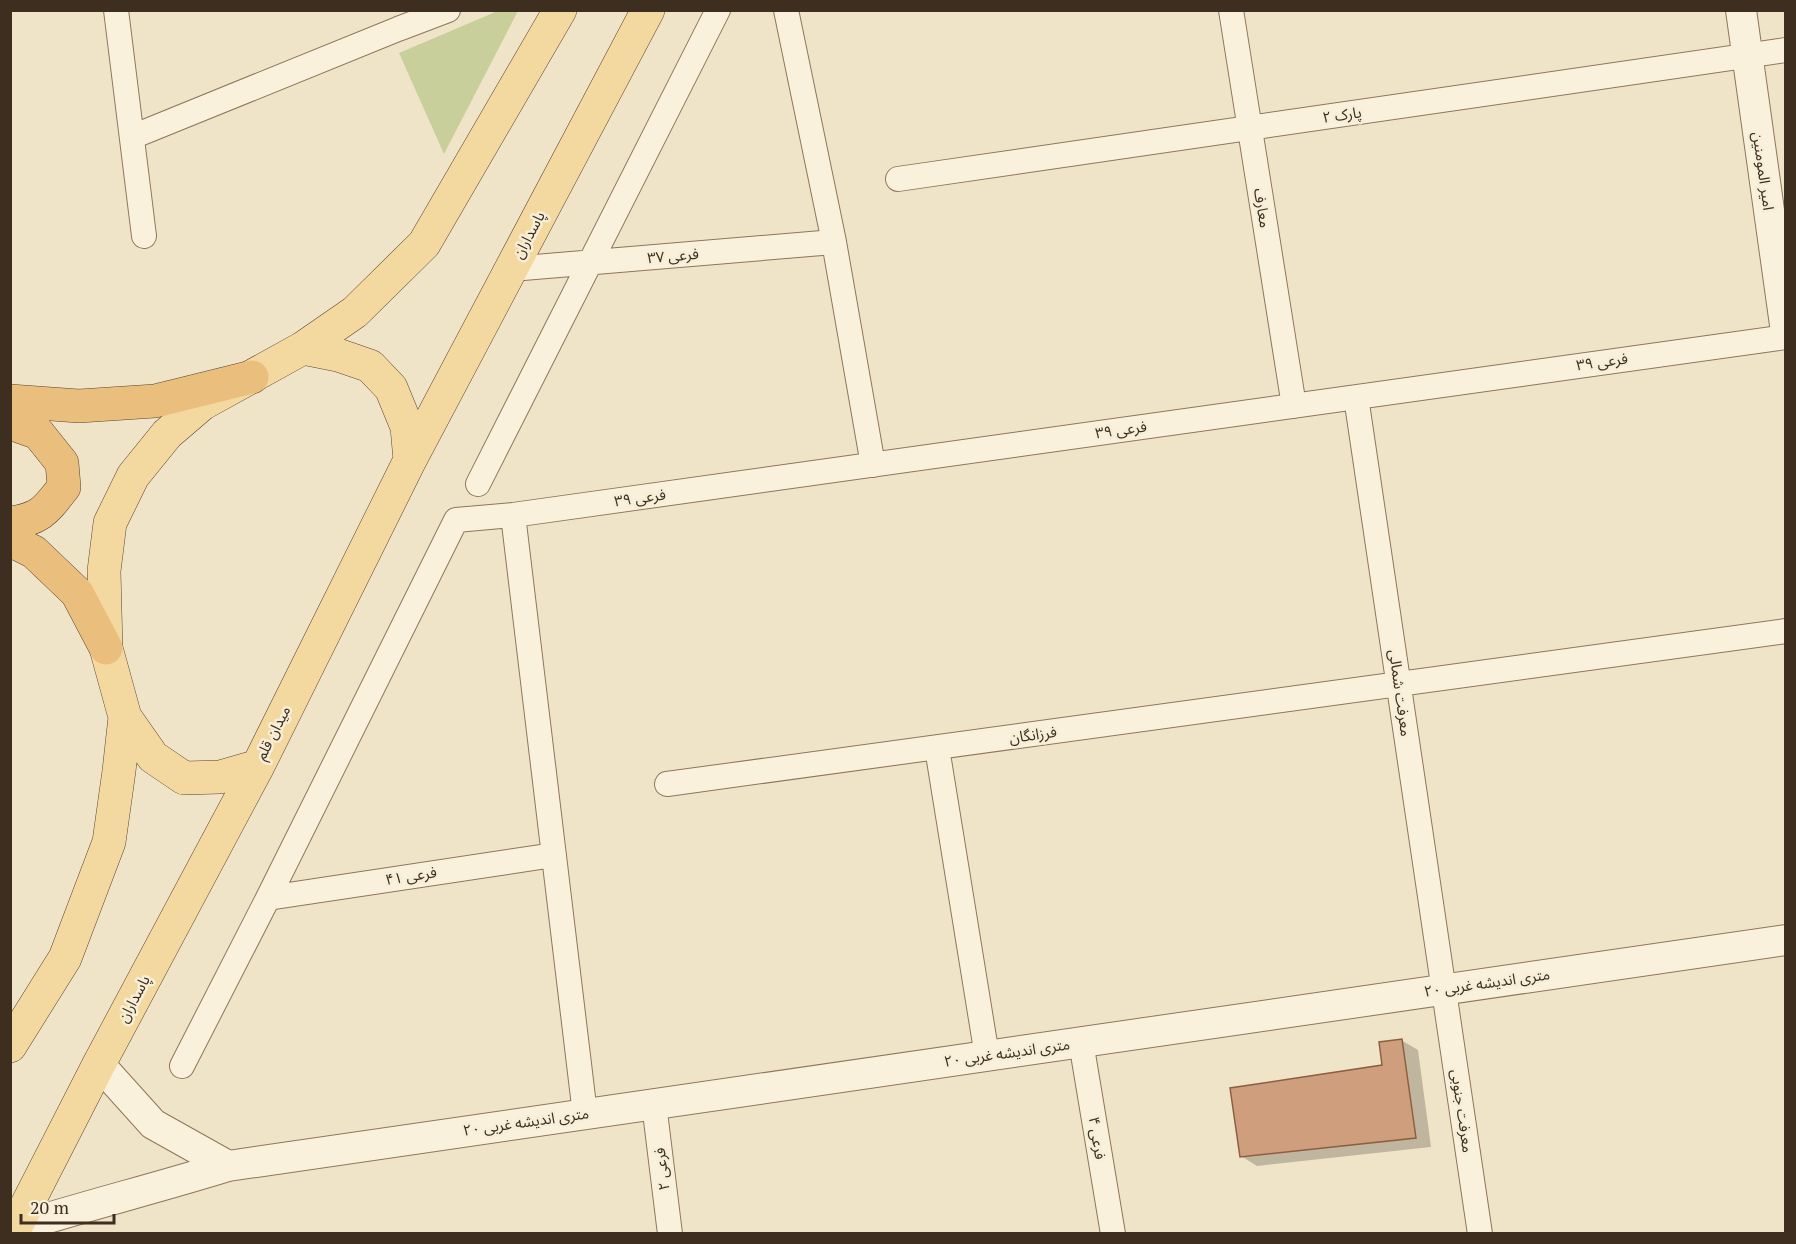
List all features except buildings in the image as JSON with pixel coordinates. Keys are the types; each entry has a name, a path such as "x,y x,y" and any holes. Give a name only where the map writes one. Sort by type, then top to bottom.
{"highway":[{"path":"10,401 79,406 155,401 252,377"},
{"path":"10,423 38,433 62,463 64,488 46,510 28,521 10,523"},
{"path":"10,540 34,552 77,592 106,648"}],"main road":[{"path":"303,348 355,312 424,244 560,10"},
{"name":"پاسداران","path":"410,460 648,10"},
{"name":"میدان قلم","path":"303,348 338,355 370,366 391,388 408,427 410,460 258,766 220,777 184,778 153,757 125,717 106,648 104,571 110,523 133,476 166,434 202,404 303,348"},
{"path":"10,1046 65,958 109,842 125,717"},
{"name":"پاسداران","path":"13,1231 258,766"}],"street":[{"path":"116,10 144,236"},
{"path":"132,137 394,20 448,10"},
{"path":"478,484 718,10"},
{"path":"786,10 834,242 873,465"},
{"name":"معارف","path":"1231,10 1294,406"},
{"name":"امیر المومنین","path":"1741,10 1785,332"},
{"name":"پارک ۲","path":"898,178 1785,50"},
{"name":"فرعی ۳۷","path":"511,269 834,242"},
{"name":"فرعی ۳۹","path":"268,898 456,520 513,516 1785,336"},
{"name":"معرفت شمالی","path":"1356,397 1444,989"},
{"path":"513,516 585,1114"},
{"name":"فرزانگان","path":"666,784 1785,631"},
{"path":"937,748 987,1056"},
{"name":"فرعی ۴۱","path":"268,898 554,855"},
{"path":"182,1066 268,898"},
{"name":"۲۰ متری اندیشه غربی","path":"13,1231 98,1202 228,1166 1785,939"},
{"name":"معرفت جنوبی","path":"1444,989 1480,1233"},
{"name":"فرعی ۴","path":"1081,1042 1113,1233"},
{"path":"99,1064 153,1124 228,1166"},
{"name":"فرعی ۲","path":"654,1104 670,1233"}],"green space":[{"path":"500,10 518,11 444,154 399,53"}]}
